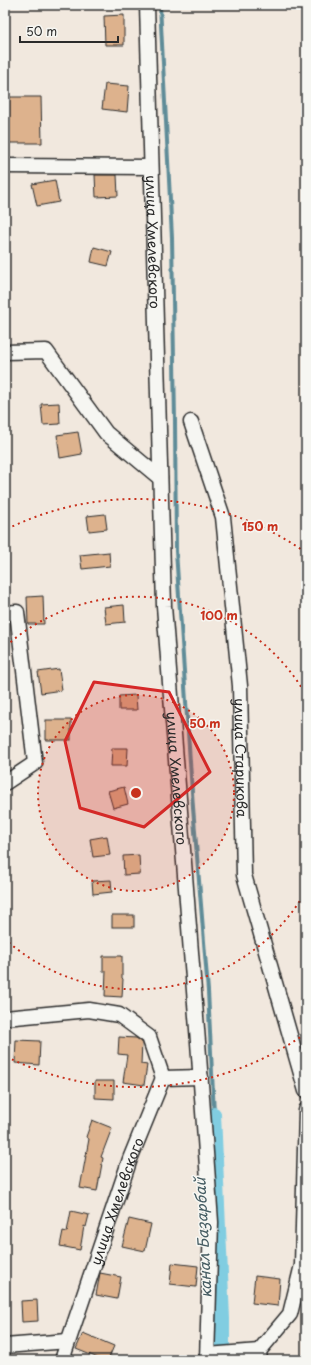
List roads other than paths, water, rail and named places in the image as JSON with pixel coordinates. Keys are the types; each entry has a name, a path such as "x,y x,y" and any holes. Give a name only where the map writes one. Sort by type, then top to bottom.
{"street":[{"name":"улица Хмелевского","path":"147,5 164,606 211,1222 208,1356"},
{"path":"5,166 151,167"},
{"path":"5,352 46,351 106,433 160,478"},
{"name":"улица Старикова","path":"191,422 223,517 240,686 244,875 306,1091"},
{"path":"5,613 17,612 34,763 5,784"},
{"path":"5,1018 89,1010 119,1015 149,1037 163,1078 201,1077"},
{"name":"улица Хмелевского","path":"62,1360 130,1159 163,1078"},
{"path":"208,1356 256,1354 290,1314 302,1265 306,1110"},
{"path":"5,1346 68,1341"}],"waterway":[{"path":"160,5 172,238 176,551 193,807 208,991 214,1114"},
{"name":"канал Базарбай","path":"214,1114 223,1319 223,1360"}]}
